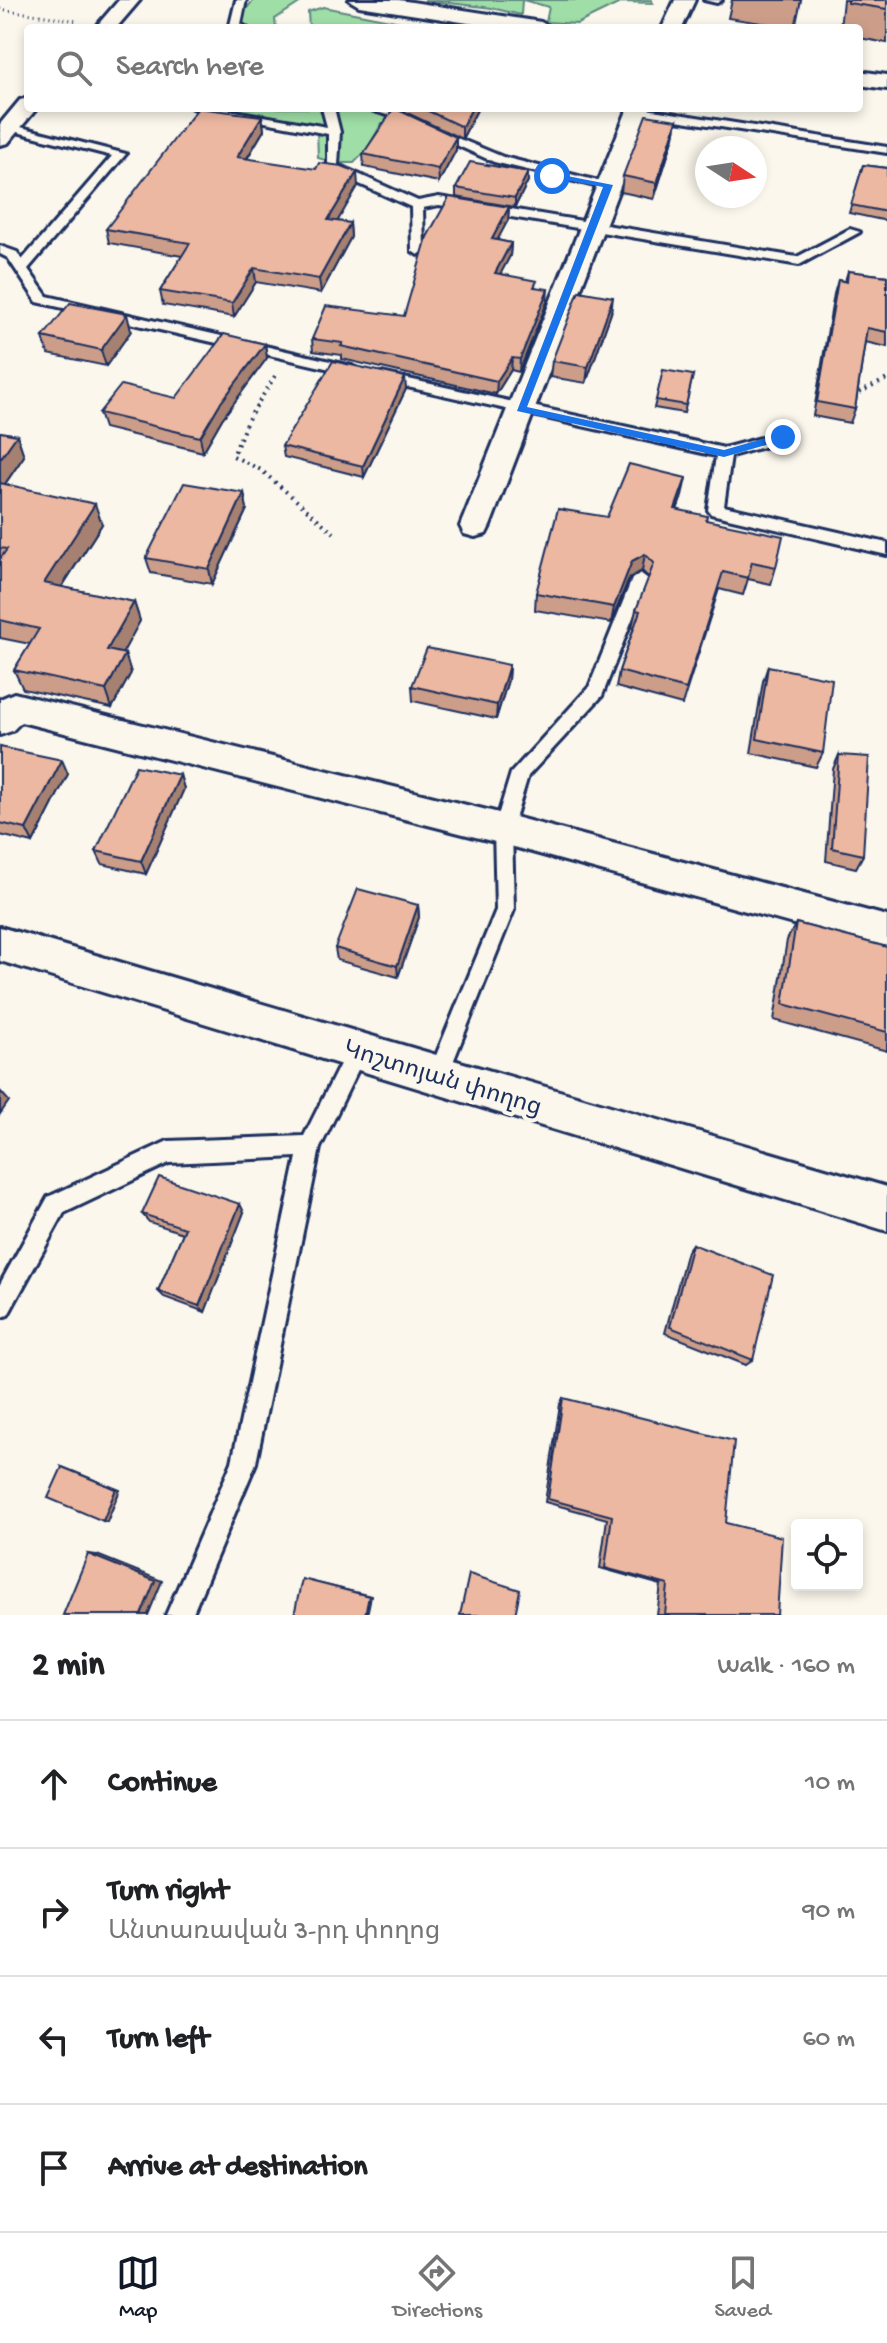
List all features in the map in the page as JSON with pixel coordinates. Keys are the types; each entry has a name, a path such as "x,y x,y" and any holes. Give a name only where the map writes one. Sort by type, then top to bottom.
{"street":[{"path":"109,24 130,0"},
{"path":"359,0 515,24"},
{"path":"674,24 685,0"},
{"path":"863,79 887,82"},
{"path":"4,133 24,110"},
{"path":"475,526 637,112"},
{"path":"0,721 14,707 503,829 887,933"},
{"name":"Կոշտոյան փողոց","path":"0,944 887,1209"}],"lane":[{"path":"235,24 241,0"},
{"path":"709,0 717,0"},
{"path":"221,112 334,132"},
{"path":"329,112 334,132 332,167 417,205 439,201 591,229 799,261 854,232"},
{"path":"388,112 406,116 485,157 552,176 608,185"},
{"path":"650,112 887,150"},
{"path":"4,133 120,154 22,268"},
{"path":"417,205 418,251"},
{"path":"0,250 13,255 42,299 724,453 783,437"},
{"path":"724,453 716,510 887,549"},
{"path":"438,1075 505,910 503,829 520,773 596,691 640,579"},
{"path":"179,1615 244,1463 310,1146 357,1051"},
{"path":"0,1307 56,1205 168,1152 310,1146"}],"path":[{"path":"0,9 88,24"},
{"path":"290,356 247,421 233,456 261,470 334,533"},
{"path":"844,401 887,379"}],"green space":[{"path":"254,0 304,0 275,19 276,24 241,24 243,12"},
{"path":"424,0 522,0 521,15 492,8"},
{"path":"523,0 651,0 653,3 622,2 577,24 546,22 549,7"},
{"path":"323,7 410,24 309,24 308,12"},
{"path":"229,112 407,112 406,116 392,124 382,123 366,151 354,163 335,163 318,158 317,130"}],"building":[{"path":"848,0 887,0 887,9 848,3"},
{"path":"195,112 262,116 237,157 316,169 319,163 357,172 328,220 350,223 319,279 254,268 232,303 160,291 190,243 106,229"},
{"path":"391,112 403,112 456,137 438,169 363,154"},
{"path":"430,112 470,112 462,127"},
{"path":"646,115 677,120 657,183 623,176"},
{"path":"470,162 528,172 515,198 456,188"},
{"path":"863,165 887,168 887,212 851,205"},
{"path":"449,197 509,207 492,239 511,243 495,273 537,281 534,287 548,289 520,359 512,358 497,381 341,346 343,343 312,339 326,306 404,316 427,237"},
{"path":"848,271 887,276 887,332 867,328 855,409 817,402 838,280 847,282"},
{"path":"579,291 613,297 588,367 552,361"},
{"path":"70,303 127,314 101,350 43,337"},
{"path":"224,334 265,344 219,405 200,437 99,413 121,385 176,398"},
{"path":"333,361 405,377 363,466 282,446"},
{"path":"663,370 693,375 686,405 656,400"},
{"path":"0,432 17,435 0,459"},
{"path":"629,464 686,478 675,509 707,516 706,520 783,536 776,567 752,562 748,578 723,572 686,689 619,671 640,611 636,610 654,563 645,554 632,561 614,607 536,593 558,509 607,517"},
{"path":"0,483 95,504 44,583 134,602 107,650 125,654 106,690 14,670 39,629 0,620 0,559 7,549 0,548"},
{"path":"184,483 244,493 209,569 146,558"},
{"path":"427,648 509,665 497,705 412,686"},
{"path":"768,666 832,679 823,753 757,739"},
{"path":"0,747 62,760 26,829 0,823"},
{"path":"839,755 869,757 863,855 832,848"},
{"path":"136,766 180,775 141,861 96,851"},
{"path":"358,889 418,905 397,966 335,948"},
{"path":"796,923 887,947 887,1032 783,1004"},
{"path":"159,1177 240,1204 199,1306 158,1291 185,1228 142,1214"},
{"path":"692,1244 773,1275 753,1360 670,1327"},
{"path":"563,1398 734,1441 726,1523 782,1537 777,1615 665,1615 668,1585 605,1568 612,1516 548,1499"},
{"path":"62,1467 116,1489 103,1521 48,1498"},
{"path":"88,1554 155,1581 141,1615 63,1615"},
{"path":"469,1574 520,1590 515,1615 460,1615"},
{"path":"302,1579 369,1596 365,1615 294,1615"}],"route":[{"path":"552,176 608,185 521,409 724,453 783,437"}]}
